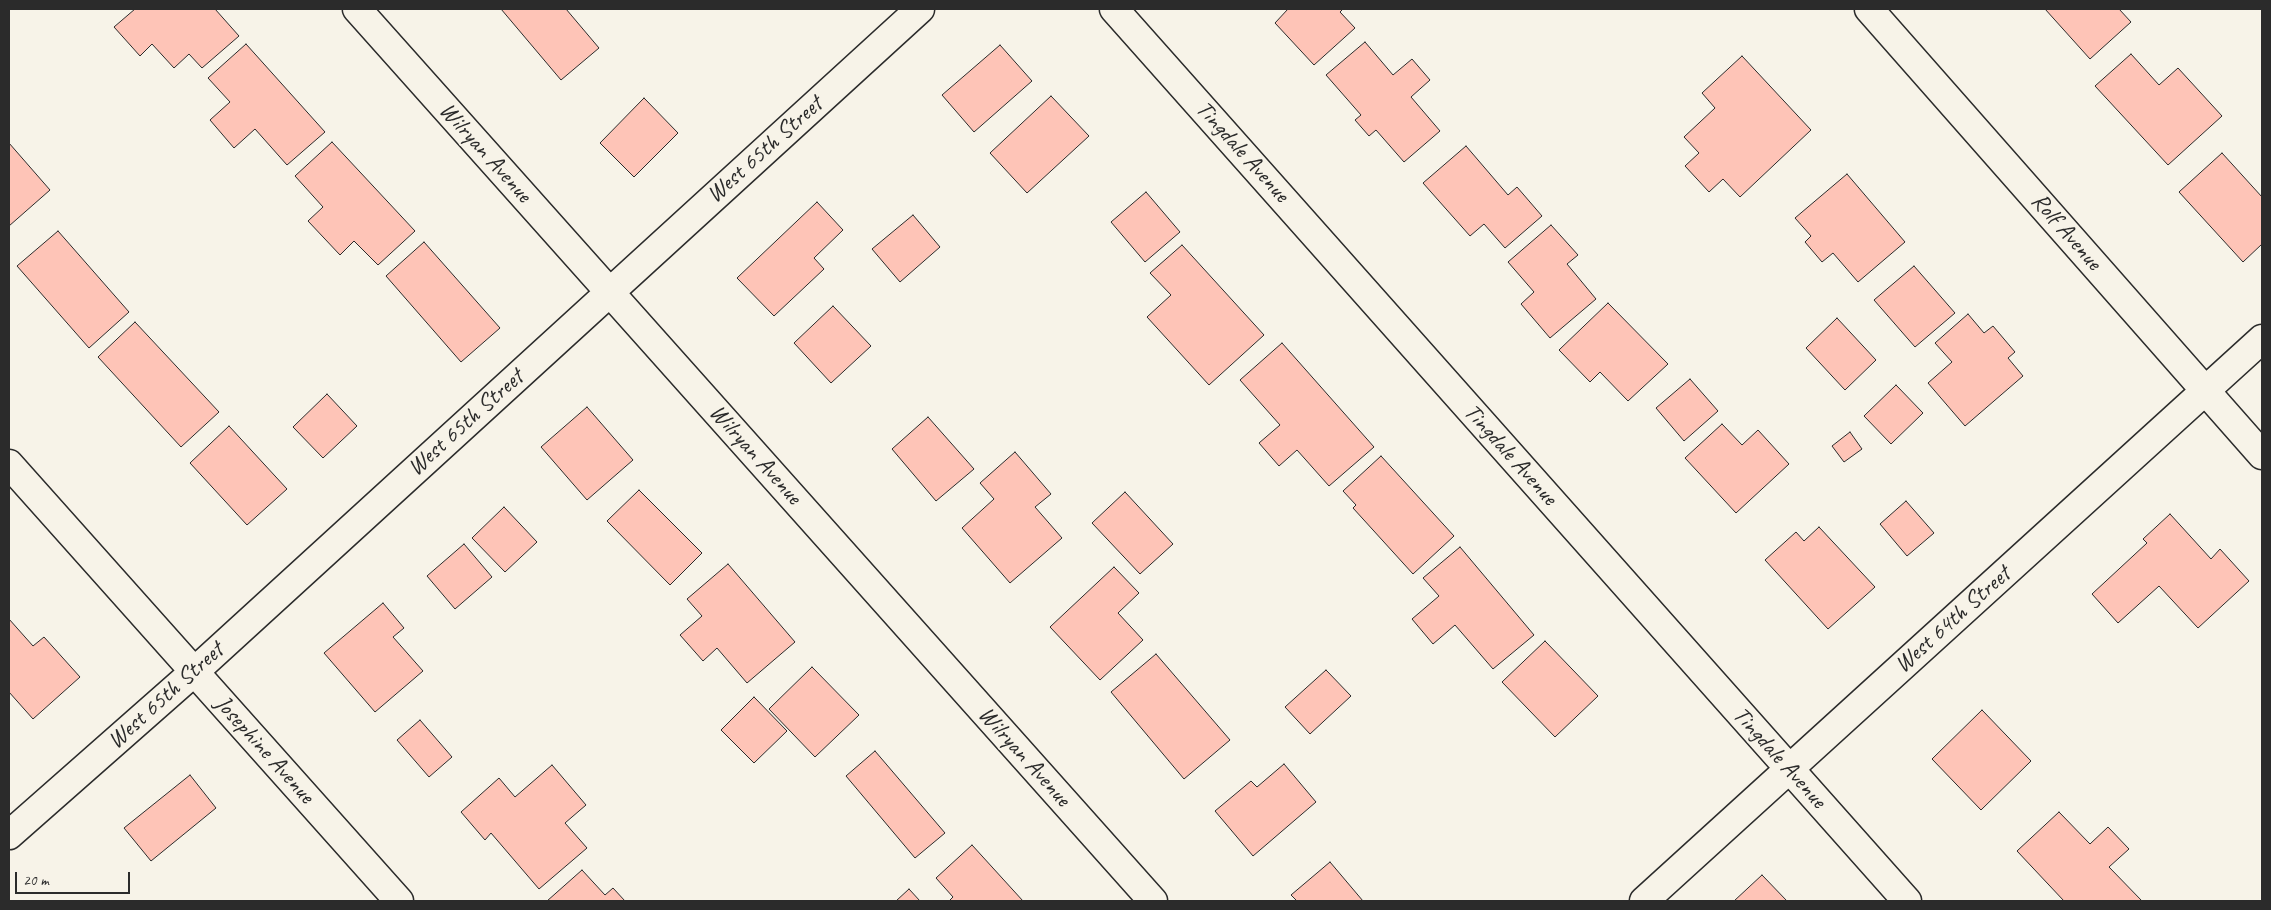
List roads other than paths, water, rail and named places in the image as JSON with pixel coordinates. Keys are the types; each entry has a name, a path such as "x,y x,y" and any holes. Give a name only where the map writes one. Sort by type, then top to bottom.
{"street":[{"name":"Wilryan Avenue","path":"357,9 1153,901"},
{"name":"West 65th Street","path":"9,835 194,672 920,9"},
{"name":"Tingdale Avenue","path":"1114,9 1907,901"},
{"name":"Rolf Avenue","path":"1869,9 2262,455"},
{"name":"West 64th Street","path":"1644,901 2262,339"},
{"name":"Josephine Avenue","path":"9,464 399,901"}]}
